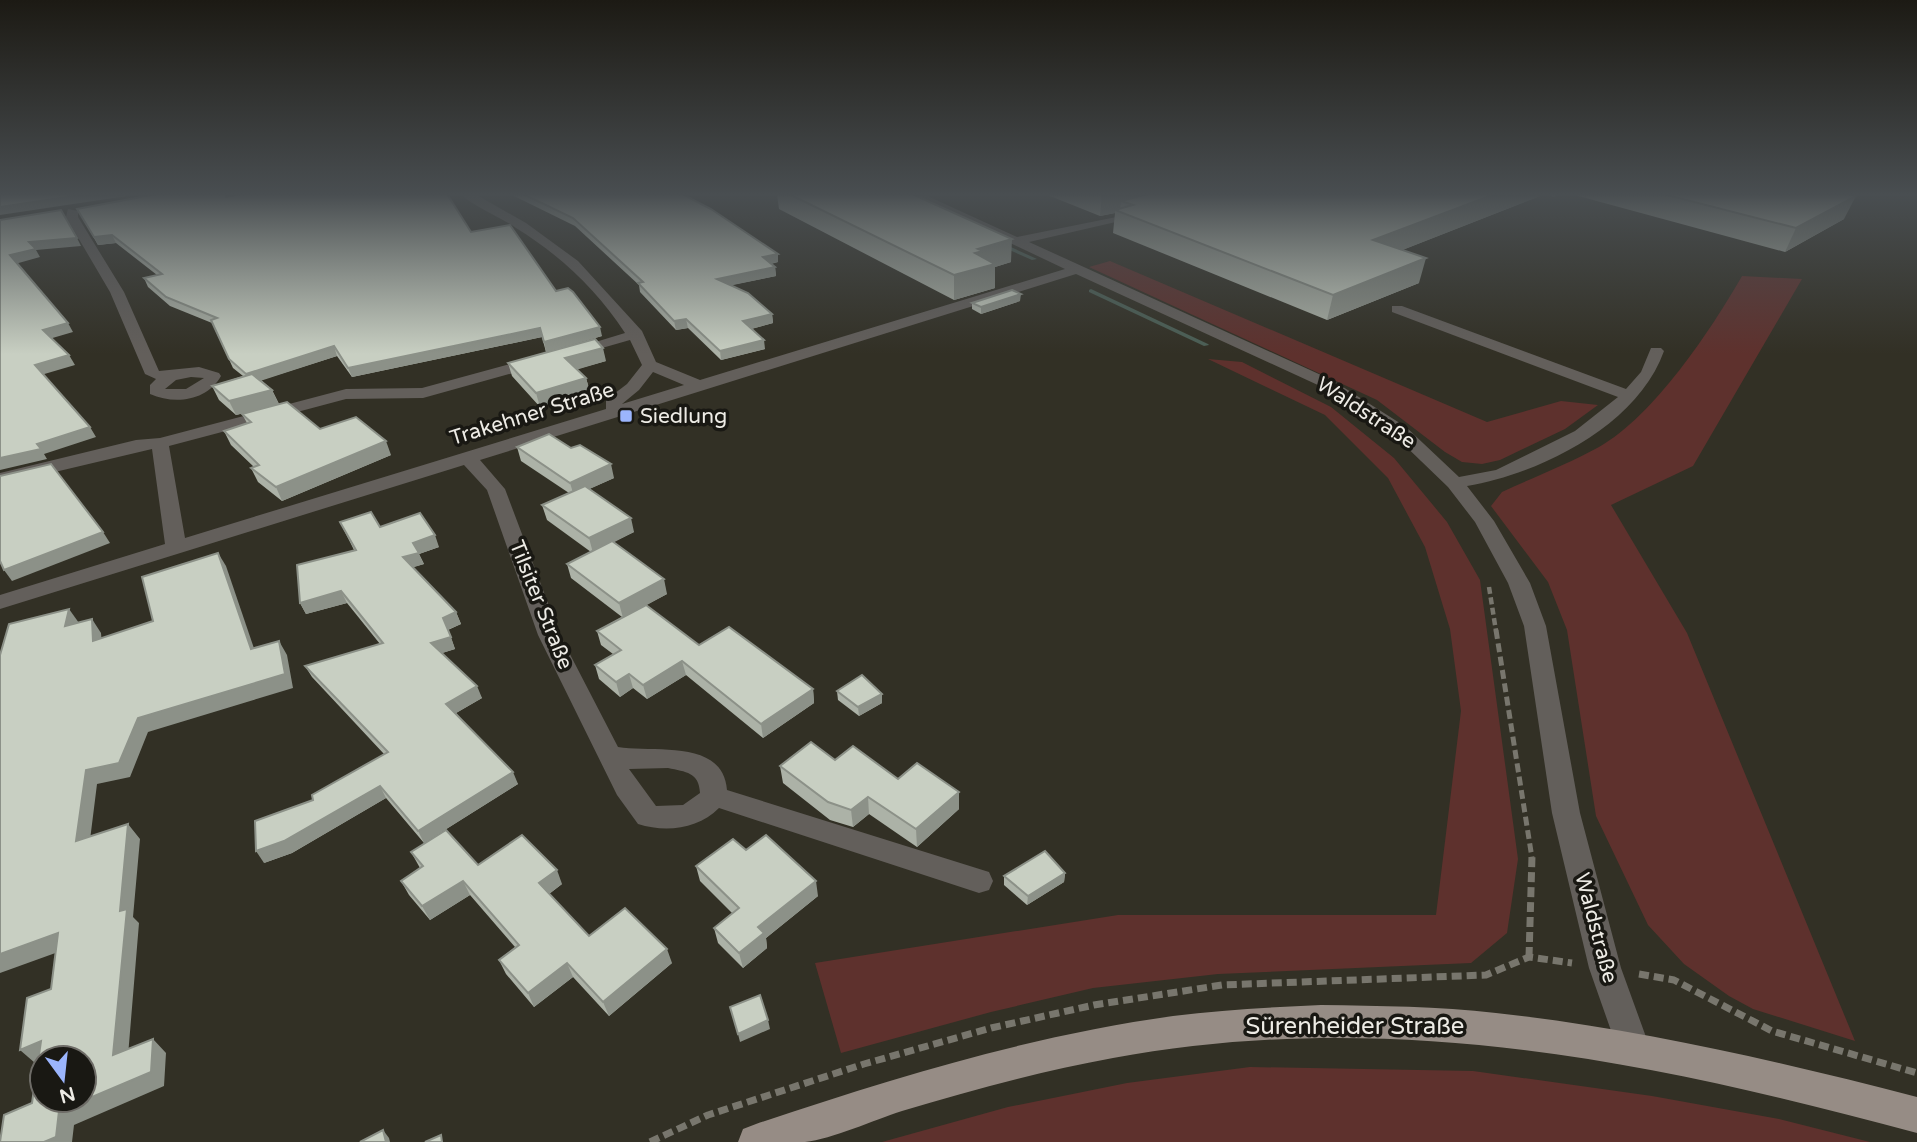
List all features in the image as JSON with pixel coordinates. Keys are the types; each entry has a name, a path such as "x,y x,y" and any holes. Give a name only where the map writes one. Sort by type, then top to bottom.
{"main road":[{"name":"Sürenheider Straße","path":"756,1142 877,1100 1107,1042 1236,1025 1334,1021 1445,1023 1633,1048 1847,1096 1917,1115"}],"street":[{"path":"90,247 117,292 153,374 168,379"},
{"path":"553,247 583,272 637,334 650,365 700,386"},
{"name":"Waldstraße","path":"1031,247 1326,383 1400,432 1455,483 1496,542 1519,583 1535,626 1566,813 1605,968 1633,1048"},
{"name":"Trakehner Straße","path":"0,602 1078,269"},
{"path":"1397,309 1628,395"},
{"path":"0,480 136,445 160,443 346,394 423,393 637,334"},
{"path":"1455,483 1501,475 1569,441 1618,408 1648,373 1656,351"},
{"path":"615,411 612,404 633,387 650,365"},
{"path":"160,443 176,547"},
{"name":"Tilsiter Straße","path":"468,458 496,489 549,635 626,788 648,816 680,819 701,810 714,796"},
{"path":"610,756 637,760 668,758 701,765 713,779 714,796 979,881"}],"path":[{"path":"1488,582 1533,862 1529,957"},
{"path":"1674,980 1772,1031 1917,1073"}],"shaded area":[{"path":"1110,261 1487,422 1561,401 1598,405 1565,429 1500,460 1482,464 1462,462 1377,400 1089,267"},
{"path":"1742,276 1802,279 1693,466 1611,505 1687,633 1855,1041 1753,1009 1729,996 1684,964 1648,925 1596,816 1567,630 1548,582 1491,506 1502,492 1599,447 1640,415 1698,346"},
{"path":"1208,359 1242,362 1331,407 1394,458 1447,522 1480,580 1518,859 1507,933 1471,963 1218,974 1093,988 991,1012 841,1053 815,963 1118,915 1436,915 1461,711 1450,629 1425,547 1388,478 1325,415"},
{"path":"1250,1067 1473,1071 1652,1096 1779,1119 1870,1142 882,1142 1008,1107 1127,1083"}],"building":[{"path":"0,247 34,247 36,249 10,255 68,323 43,330 69,355 35,365 90,427 37,444 41,449 0,458"},
{"path":"128,247 526,247 556,291 568,288 573,292 600,327 544,342 540,328 348,368 334,346 246,374 229,359 211,320 217,318 166,297 144,278 162,274"},
{"path":"605,247 768,247 778,254 763,257 775,267 717,279 748,293 772,314 743,321 764,340 720,351 686,319 674,321 638,283 643,282"},
{"path":"898,247 984,247 978,249 983,251 975,253 995,264 954,275"},
{"path":"1211,247 1394,247 1426,258 1333,295"},
{"path":"1012,290 1021,294 981,307 972,303"},
{"path":"595,339 603,348 565,358 586,378 536,393 508,363"},
{"path":"252,374 272,390 229,401 212,386"},
{"path":"287,402 320,429 356,417 386,441 276,487 251,468 259,465 224,431 251,422 242,414"},
{"path":"549,434 571,448 580,445 611,464 570,483 517,447"},
{"path":"51,464 103,532 4,570 0,561 0,476"},
{"path":"585,486 631,518 589,538 542,505"},
{"path":"371,512 380,527 420,513 435,535 413,543 419,553 403,557 456,612 443,618 451,637 431,643 477,686 446,704 513,772 418,831 380,786 284,841 256,851 255,821 313,800 312,795 388,752 305,666 383,643 341,591 300,603 297,565 356,550 340,522"},
{"path":"612,541 664,579 619,603 567,564"},
{"path":"218,553 251,649 279,641 285,674 138,718 119,763 86,770 76,841 128,824 120,911 127,909 113,1055 153,1039 151,1072 98,1094 98,1044 41,1044 41,1041 28,1044 20,1050 27,998 51,989 58,933 0,954 0,655 9,624 69,609 65,626 92,619 93,641 153,621 142,577"},
{"path":"646,605 699,645 729,627 813,689 761,724 682,661 643,685 629,674 616,682 595,665 621,650 597,631"},
{"path":"862,675 882,694 858,707 837,691"},
{"path":"811,742 835,760 853,746 898,779 917,763 959,792 916,829 868,797 851,810 828,802 780,766"},
{"path":"446,830 478,865 522,835 557,870 539,883 589,936 625,908 667,949 603,1002 567,963 528,993 499,960 519,945 463,881 422,906 401,881 423,866 411,852"},
{"path":"766,835 816,881 758,927 764,933 739,953 714,928 739,908 696,866 733,839 746,850"},
{"path":"1045,851 1065,873 1028,896 1004,876"},
{"path":"760,995 768,1020 738,1034 730,1007"},
{"path":"28,1105 28,1114 59,1114 56,1137 44,1142 0,1142 4,1115"},
{"path":"383,1130 386,1142 360,1142"},
{"path":"441,1135 442,1142 425,1142"}],"waterway":[{"path":"1007,247 1034,259"},
{"path":"1091,291 1206,345"}],"place":[{"name":"Siedlung","path":"626,416"}]}
